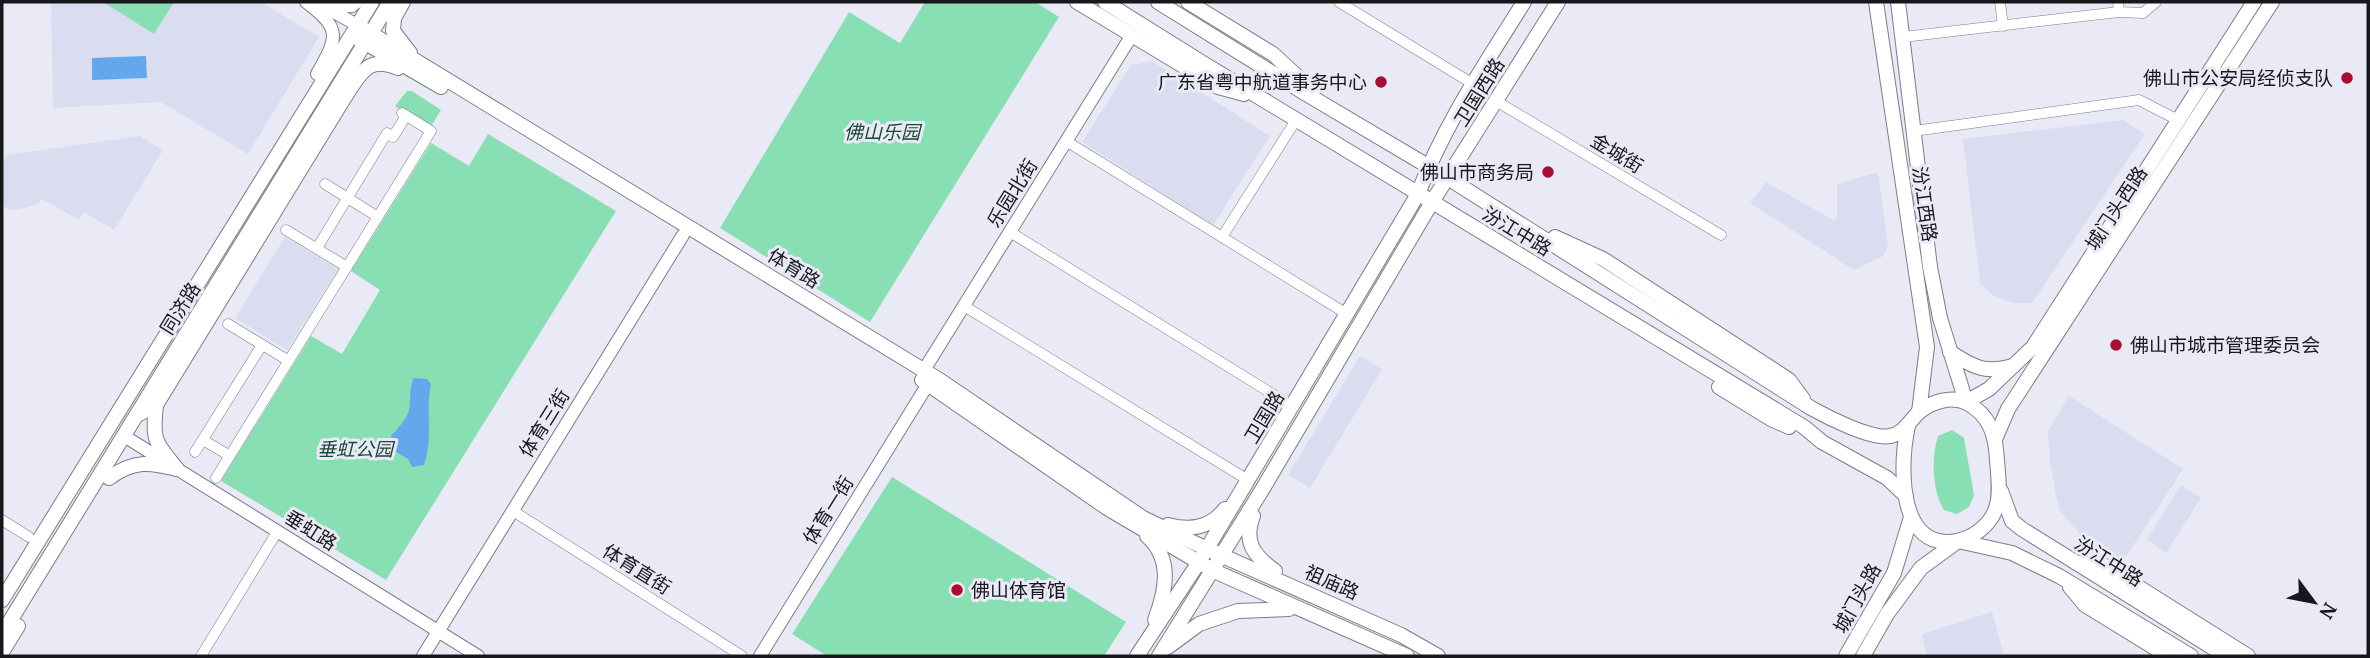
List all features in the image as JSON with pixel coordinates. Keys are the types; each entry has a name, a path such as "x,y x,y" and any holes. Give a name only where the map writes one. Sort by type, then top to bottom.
{"main road":[{"name":"同济路","path":"2,600 372,2"},
{"name":"同济路","path":"2,634 390,2"},
{"path":"404,2 394,18 393,31 427,74"},
{"path":"1077,2 1218,88 1262,99"},
{"name":"汾江中路","path":"1105,2 1567,284 1626,329 1692,371 1771,419 1822,442 1887,478 1906,496"},
{"name":"汾江中路","path":"1158,2 1448,178 1811,408 1831,419 1882,437 1893,436 1908,426"},
{"path":"1188,2 1273,54 1335,111"},
{"name":"卫国西路","path":"1418,194 1428,166 1473,84 1524,2"},
{"name":"卫国西路","path":"1432,202 1558,2"},
{"name":"汾江西路","path":"1876,2 1927,347 1919,412"},
{"name":"汾江西路","path":"1898,2 1930,267 1950,352 1966,402"},
{"name":"城门头西路","path":"1966,402 1989,389 2033,347 2254,2"},
{"name":"城门头西路","path":"1996,437 2008,409 2272,2"},
{"name":"体育路","path":"355,30 926,377 1135,521 1203,556"},
{"path":"177,469 156,443 156,405 346,95 365,68 375,63 427,74"},
{"name":"体育路","path":"427,74 683,235 926,377"},
{"path":"345,77 346,95"},
{"name":"卫国路","path":"1137,656 1203,556 1418,194"},
{"name":"卫国路","path":"1262,490 1432,202"},
{"path":"1950,352 1972,367 1996,371 2014,365"},
{"path":"1949,399 1966,402 1985,416 1996,437 1997,506 1992,518 1976,533 1958,541 1943,542 1919,530 1911,517 1906,496 1903,446 1908,426 1919,412 1934,402 1949,399"},
{"path":"138,414 156,405"},
{"path":"109,478 110,459"},
{"path":"2,652 109,478 122,469 143,462 177,469"},
{"name":"汾江中路","path":"1998,477 2012,521 2074,563 2226,656"},
{"path":"1135,521 1181,528 1207,525 1221,514 1247,482"},
{"path":"1160,654 1262,490"},
{"path":"1262,490 1248,529 1250,546 1263,562 1296,587"},
{"name":"城门头路","path":"1846,656 1894,573 1911,517"},
{"path":"1135,521 1163,556 1166,578 1147,642"},
{"name":"汾江中路","path":"1958,541 2012,553 2059,576 2191,656"},
{"name":"城门头路","path":"1863,656 1887,614 1921,568 1958,541"},
{"name":"祖庙路","path":"1203,556 1223,556 1296,587 1401,635 1438,656"},
{"name":"祖庙路","path":"1203,556 1214,570 1407,656"},
{"path":"2074,563 2105,566 2248,656"},
{"path":"2059,576 2085,605 2168,656"},
{"path":"1160,654 1199,624 1238,611 1278,607 1303,610"}],"street":[{"path":"306,2 330,14"},
{"path":"315,2 330,14 333,33 332,48 317,74"},
{"path":"320,2 334,7 352,6 357,2"},
{"path":"1339,2 1473,84"},
{"path":"2000,2 2003,26"},
{"path":"1903,37 2003,26 2119,7 2143,13 2156,2"},
{"name":"体育路","path":"330,14 355,30"},
{"name":"乐园北街","path":"926,377 964,306 1132,35"},
{"path":"1914,131 2139,100 2178,120"},
{"name":"金城街","path":"1496,101 1721,235"},
{"path":"216,478 431,131 404,115 393,137 387,133 317,248"},
{"path":"1222,237 1296,120"},
{"path":"1066,141 1347,314"},
{"path":"325,184 378,216"},
{"path":"286,230 347,267"},
{"path":"1010,232 1292,406"},
{"name":"体育三街","path":"423,656 683,235"},
{"path":"964,306 1247,482"},
{"path":"228,324 289,361"},
{"path":"195,452 262,345"},
{"name":"体育一街","path":"760,656 926,377"},
{"name":"垂虹路","path":"124,436 478,656"},
{"path":"203,440 230,456"},
{"name":"体育直街","path":"513,511 743,656"},
{"path":"2,520 29,537"},
{"path":"201,656 277,532"}],"shaded area":[{"path":"51,2 261,2 319,37 248,154 161,102 53,108"},
{"path":"1152,61 1270,136 1213,225 1082,142 1131,65"},
{"path":"2123,120 2145,134 2032,303 2013,303 1994,296 1980,283 1963,139"},
{"path":"140,136 163,150 114,230 84,212 79,220 42,199 38,204 20,209 10,210 2,205 2,163 7,155"},
{"path":"1878,172 1888,246 1883,256 1854,270 1750,203 1766,182 1833,220 1837,217 1837,184"},
{"path":"285,237 338,269 287,350 235,318"},
{"path":"1360,356 1382,369 1310,488 1288,475"},
{"path":"2069,396 2183,469 2120,566 2085,539 2059,510 2050,464 2048,431"},
{"path":"2181,485 2201,498 2166,553 2147,539"},
{"path":"1992,612 2004,656 1927,656 1922,634"}],"green space":[{"path":"103,2 174,2 154,34"},
{"name":"佛山乐园","path":"925,2 1035,2 1059,17 870,322 720,228 849,12 900,43"},
{"path":"407,91 412,91 441,110 430,128 395,106"},
{"name":"垂虹公园","path":"488,134 616,211 386,580 221,481 311,336 342,354 380,290 351,271 431,143 469,166"},
{"path":"1952,430 1964,438 1974,495 1969,507 1957,514 1944,510 1937,493 1934,474 1938,436"},
{"path":"892,477 1126,622 1104,656 827,656 792,634"}],"water":[{"path":"146,56 147,78 92,80 92,58"},
{"path":"413,378 427,379 431,384 427,455 424,465 412,467 408,459 393,450 391,436 410,408"}],"place":[{"name":"佛山市公安局经侦支队","path":"2347,78"},
{"name":"广东省粤中航道事务中心","path":"1381,82"},
{"name":"佛山市商务局","path":"1548,172"},
{"name":"佛山市城市管理委员会","path":"2116,345"},
{"name":"佛山体育馆","path":"957,590"}]}
